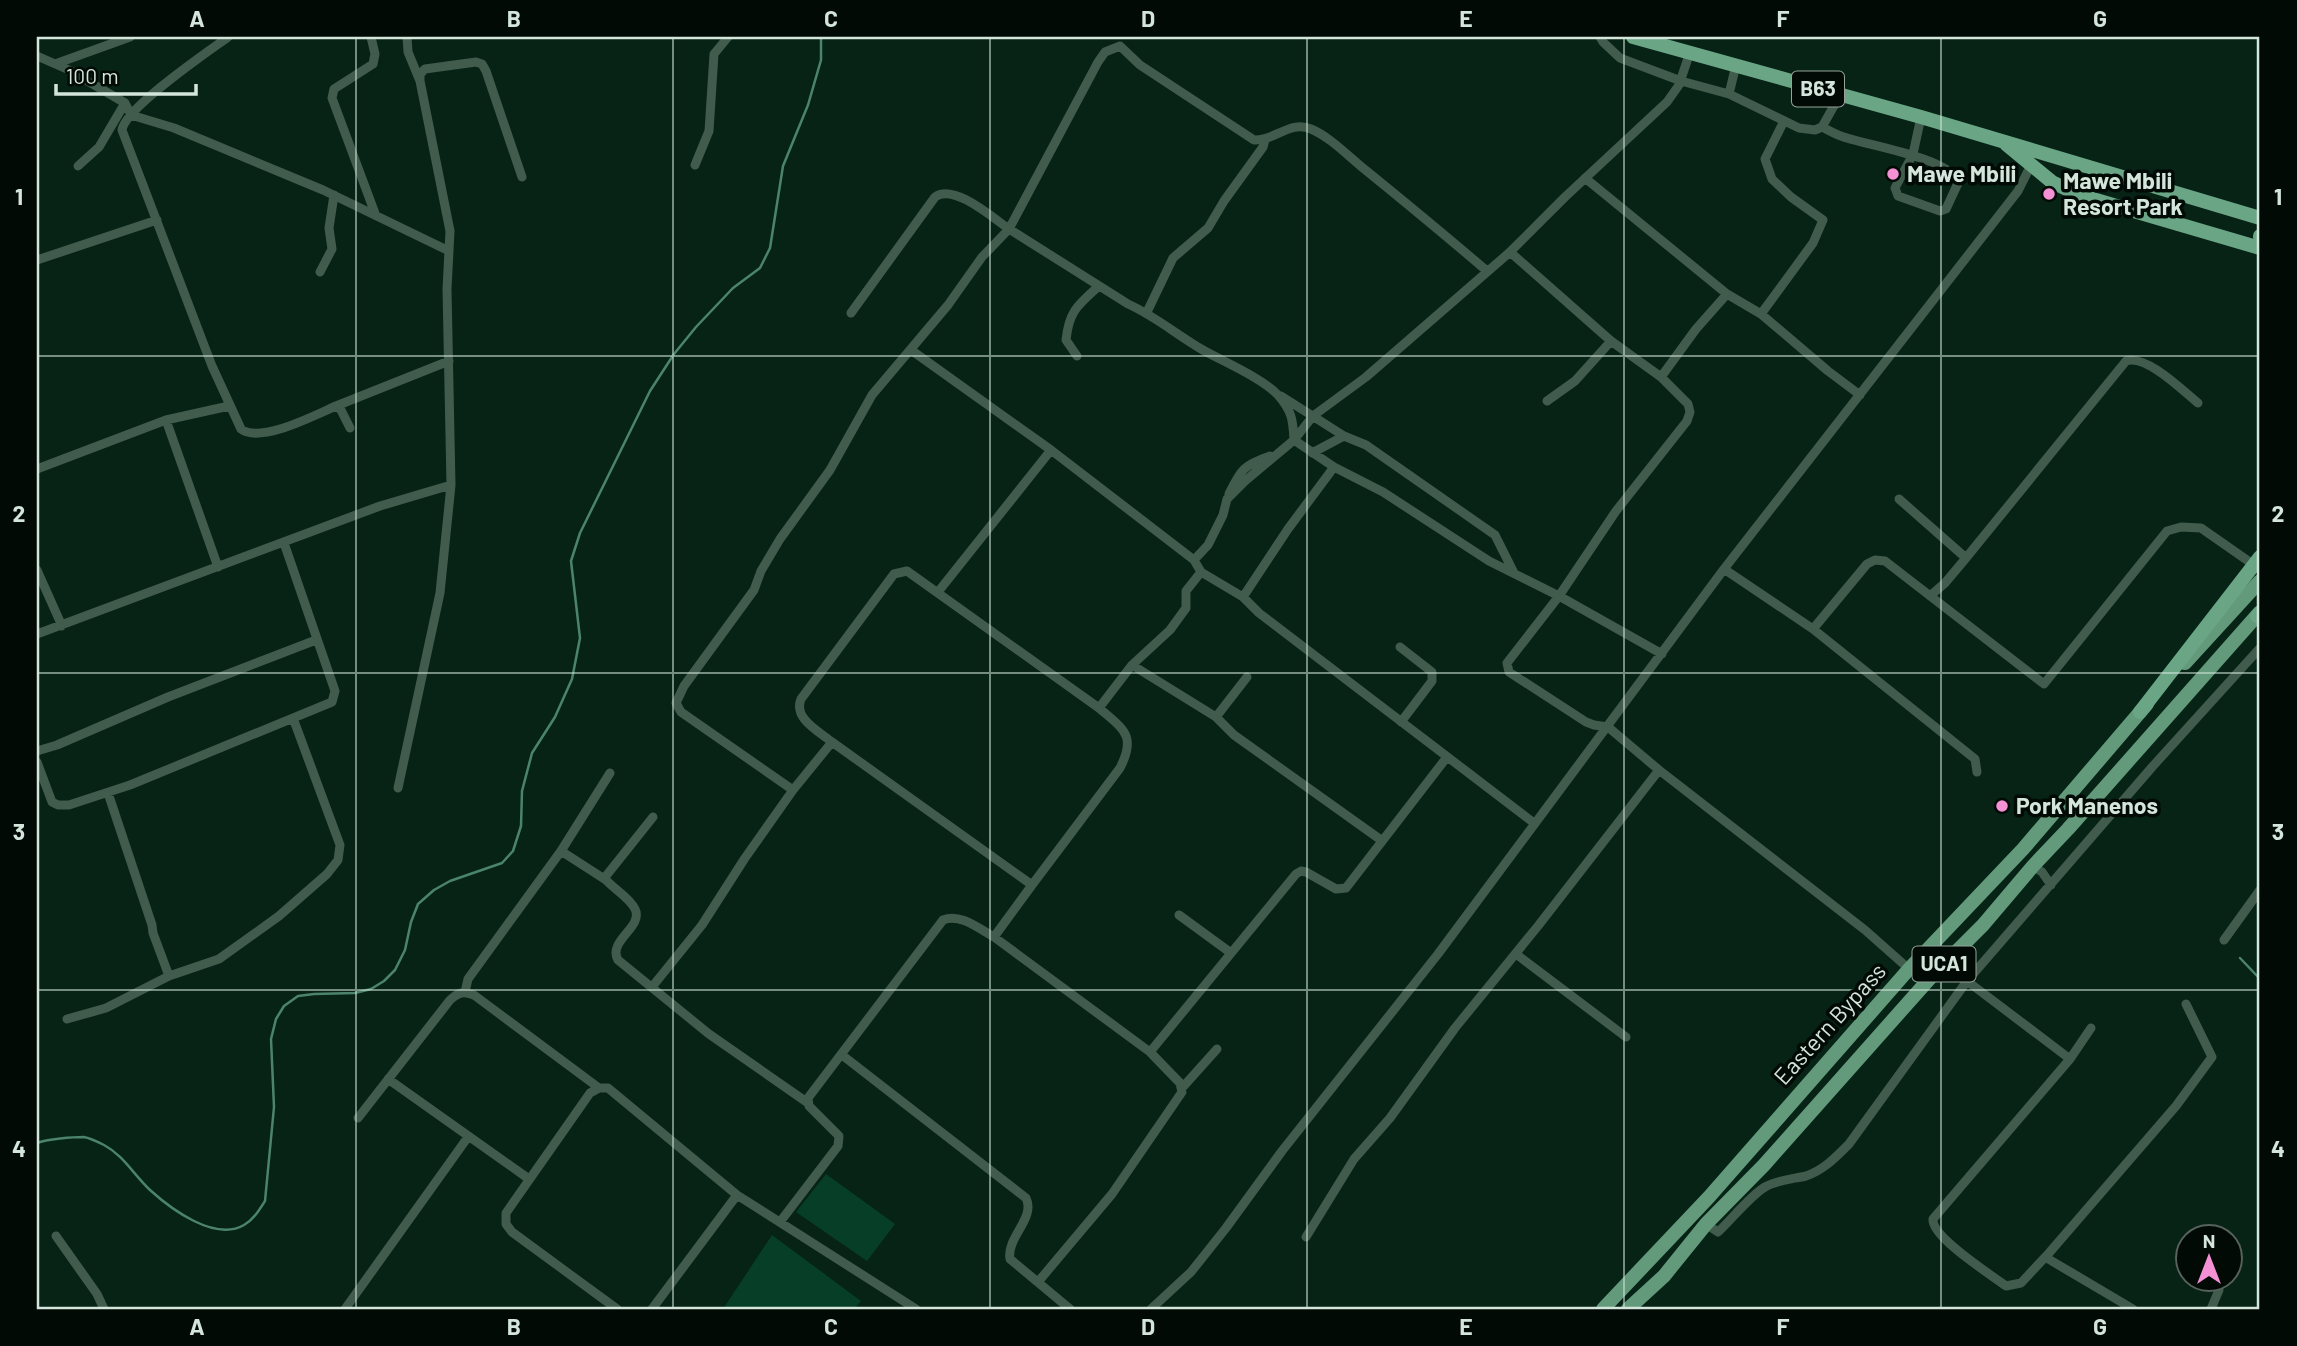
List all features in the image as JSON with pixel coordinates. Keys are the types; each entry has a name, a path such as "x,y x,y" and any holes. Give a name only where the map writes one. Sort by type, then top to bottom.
{"highway":[{"name":"B63","path":"1633,37 2002,140 2260,218"},
{"name":"B63","path":"2002,140 2052,183 2079,195 2260,248"},
{"path":"2140,712 2257,561"}],"main road":[{"name":"Eastern Bypass","path":"1603,1309 1709,1196 1909,969 2023,849 2140,712 2260,581"},
{"name":"Eastern Bypass","path":"1628,1309 1664,1276 1706,1224 1764,1165 1931,977 1983,925 2259,613"},
{"path":"1888,995 1905,1008"}],"street":[{"path":"55,64 130,37"},
{"path":"228,37 148,98 123,123 122,130 229,406 241,429 253,435 277,430 449,361"},
{"path":"371,37 375,54 373,64 334,89 332,98 376,216"},
{"path":"398,788 440,593 451,485 450,230 420,81 408,52 407,37"},
{"path":"695,166 709,131 714,54 728,37"},
{"path":"1600,37 1620,58 1729,94 1799,128 1815,130 1822,127 1840,95"},
{"path":"793,790 681,712 676,703 684,686 754,590 774,549 830,470 872,395 948,305 982,257 1009,229 1105,52 1120,46 1140,65 1254,140 1265,140 1289,128 1311,129 1412,207 1487,271"},
{"path":"1194,560 1208,544 1223,514 1227,499 1294,440 1313,416 1366,377 1510,251 1667,102 1681,80 1690,52"},
{"path":"37,56 125,103 131,114 174,128 334,195 449,251"},
{"path":"420,81 425,69 475,62 482,64 522,177"},
{"path":"1729,94 1736,65"},
{"path":"78,166 99,147 125,103"},
{"path":"1822,127 1844,138 1913,154 1957,177 1959,181 1943,211 1898,196 1895,192 1913,154 1922,117"},
{"path":"1761,314 1813,243 1823,220 1791,197 1772,179 1765,159 1784,121"},
{"path":"1147,312 1173,258 1208,228 1263,147 1265,140"},
{"path":"1151,1309 1200,1261 1282,1151 1438,954 1724,569 2018,191 2031,166"},
{"path":"1585,178 1727,294 1761,314 1860,395"},
{"path":"851,313 935,197 942,192 953,193 1128,304 1147,312 1203,350 1242,370 1344,436 1366,445 1494,535 1514,573"},
{"path":"320,272 332,249 329,228 334,195"},
{"path":"37,260 157,220"},
{"path":"1510,251 1611,341 1661,377 1688,404 1690,412 1687,421 1616,511 1559,596 1507,663 1509,672 1587,722 1608,727 1659,770 1865,930 1909,969"},
{"path":"1077,356 1066,340 1067,323 1074,309 1099,286"},
{"path":"1661,377 1696,329 1727,294"},
{"path":"1547,401 1576,382 1611,341"},
{"path":"911,349 1051,450 1194,560 1201,572 1243,597 1259,613 1534,823"},
{"path":"1930,596 1966,558 2126,361 2134,359 2151,366 2198,403"},
{"path":"1276,393 1293,419 1294,440"},
{"path":"37,469 166,420 229,406"},
{"path":"337,406 350,428"},
{"path":"166,420 218,567"},
{"path":"1312,453 1344,436"},
{"path":"1294,440 1334,467 1383,492 1489,561 1559,596 1662,654"},
{"path":"938,592 1051,450"},
{"path":"1243,597 1288,529 1334,467"},
{"path":"37,634 380,506 451,485"},
{"path":"1899,499 1966,558"},
{"path":"1813,629 1867,564 1875,560 1885,561 2044,684 2168,531 2181,527 2201,527 2257,561"},
{"path":"37,762 52,802 69,805 108,793 332,702 335,691 284,543"},
{"path":"1724,569 1813,629 1975,760 1977,772"},
{"path":"37,570 62,626"},
{"path":"993,937 1120,768 1129,740 1123,729 1099,708 938,592 907,571 894,575 801,699 798,707 800,716 832,742 1032,885"},
{"path":"1099,708 1132,665 1170,630 1186,608 1186,591 1201,572"},
{"path":"37,751 316,640"},
{"path":"1400,647 1432,672 1432,681 1401,723"},
{"path":"1706,1224 1718,1232 1764,1187 1793,1176 1802,1177 1816,1172 1849,1144 1967,981 2170,746 2260,648"},
{"path":"1132,665 1216,717 1234,735 1381,840"},
{"path":"1216,717 1247,677"},
{"path":"67,1019 106,1008 169,976 219,959 279,916 327,874 338,860 340,845 293,718"},
{"path":"652,987 702,925 793,790 832,742"},
{"path":"1150,1052 1296,874 1306,872 1341,890 1346,888 1447,757"},
{"path":"1306,1237 1354,1159 1390,1118 1455,1028 1659,770"},
{"path":"465,992 468,979 561,851 610,774"},
{"path":"108,793 169,976"},
{"path":"606,880 653,817"},
{"path":"561,851 606,880 634,907 635,920 617,947 615,955 618,960 709,1034 807,1103 839,1136 838,1146 780,1222"},
{"path":"2033,866 2042,872 2051,885"},
{"path":"2224,940 2260,890"},
{"path":"1179,915 1231,953"},
{"path":"807,1103 808,1098 943,920 951,916 993,937 1150,1052 1182,1088"},
{"path":"1516,954 1626,1037"},
{"path":"1967,981 2070,1059"},
{"path":"358,1118 450,1000 458,993 465,992 474,995 598,1088"},
{"path":"2091,1028 2070,1059 1933,1219 1932,1224 1949,1243 2006,1286 2021,1283 2045,1257 2176,1106 2212,1057 2186,1004"},
{"path":"1038,1282 1112,1194 1182,1088 1217,1049"},
{"path":"842,1055 1026,1198 1028,1210 1009,1252 1010,1259 1070,1309"},
{"path":"388,1079 529,1179"},
{"path":"617,1309 512,1232 506,1224 506,1213 590,1093 598,1088 608,1088 737,1195 916,1309"},
{"path":"345,1309 468,1137"},
{"path":"652,1309 737,1195"},
{"path":"56,1236 97,1294 104,1309"},
{"path":"2045,1257 2133,1309"}],"green space":[{"path":"826,1174 895,1224 867,1261 796,1212"},
{"path":"772,1235 861,1301 854,1309 723,1309"}],"waterway":[{"path":"37,1143 84,1137 102,1144 117,1154 159,1198 181,1214 207,1226 232,1229 248,1223 259,1211 265,1201 274,1107 271,1039 276,1019 284,1006 298,996 355,993 371,989 384,981 395,970 405,950 418,904 450,881 502,863 513,851 521,826 522,791 532,753 555,717 572,679 580,638 571,561 580,533 650,391 674,354 733,288 760,268 770,248 783,166 808,105 821,60 821,37"},
{"path":"2240,958 2260,979"}],"place":[{"name":"Mawe Mbili","path":"1893,174"},
{"name":"Mawe Mbili Resort Park","path":"2049,194"},
{"name":"Pork Manenos","path":"2002,806"}]}
